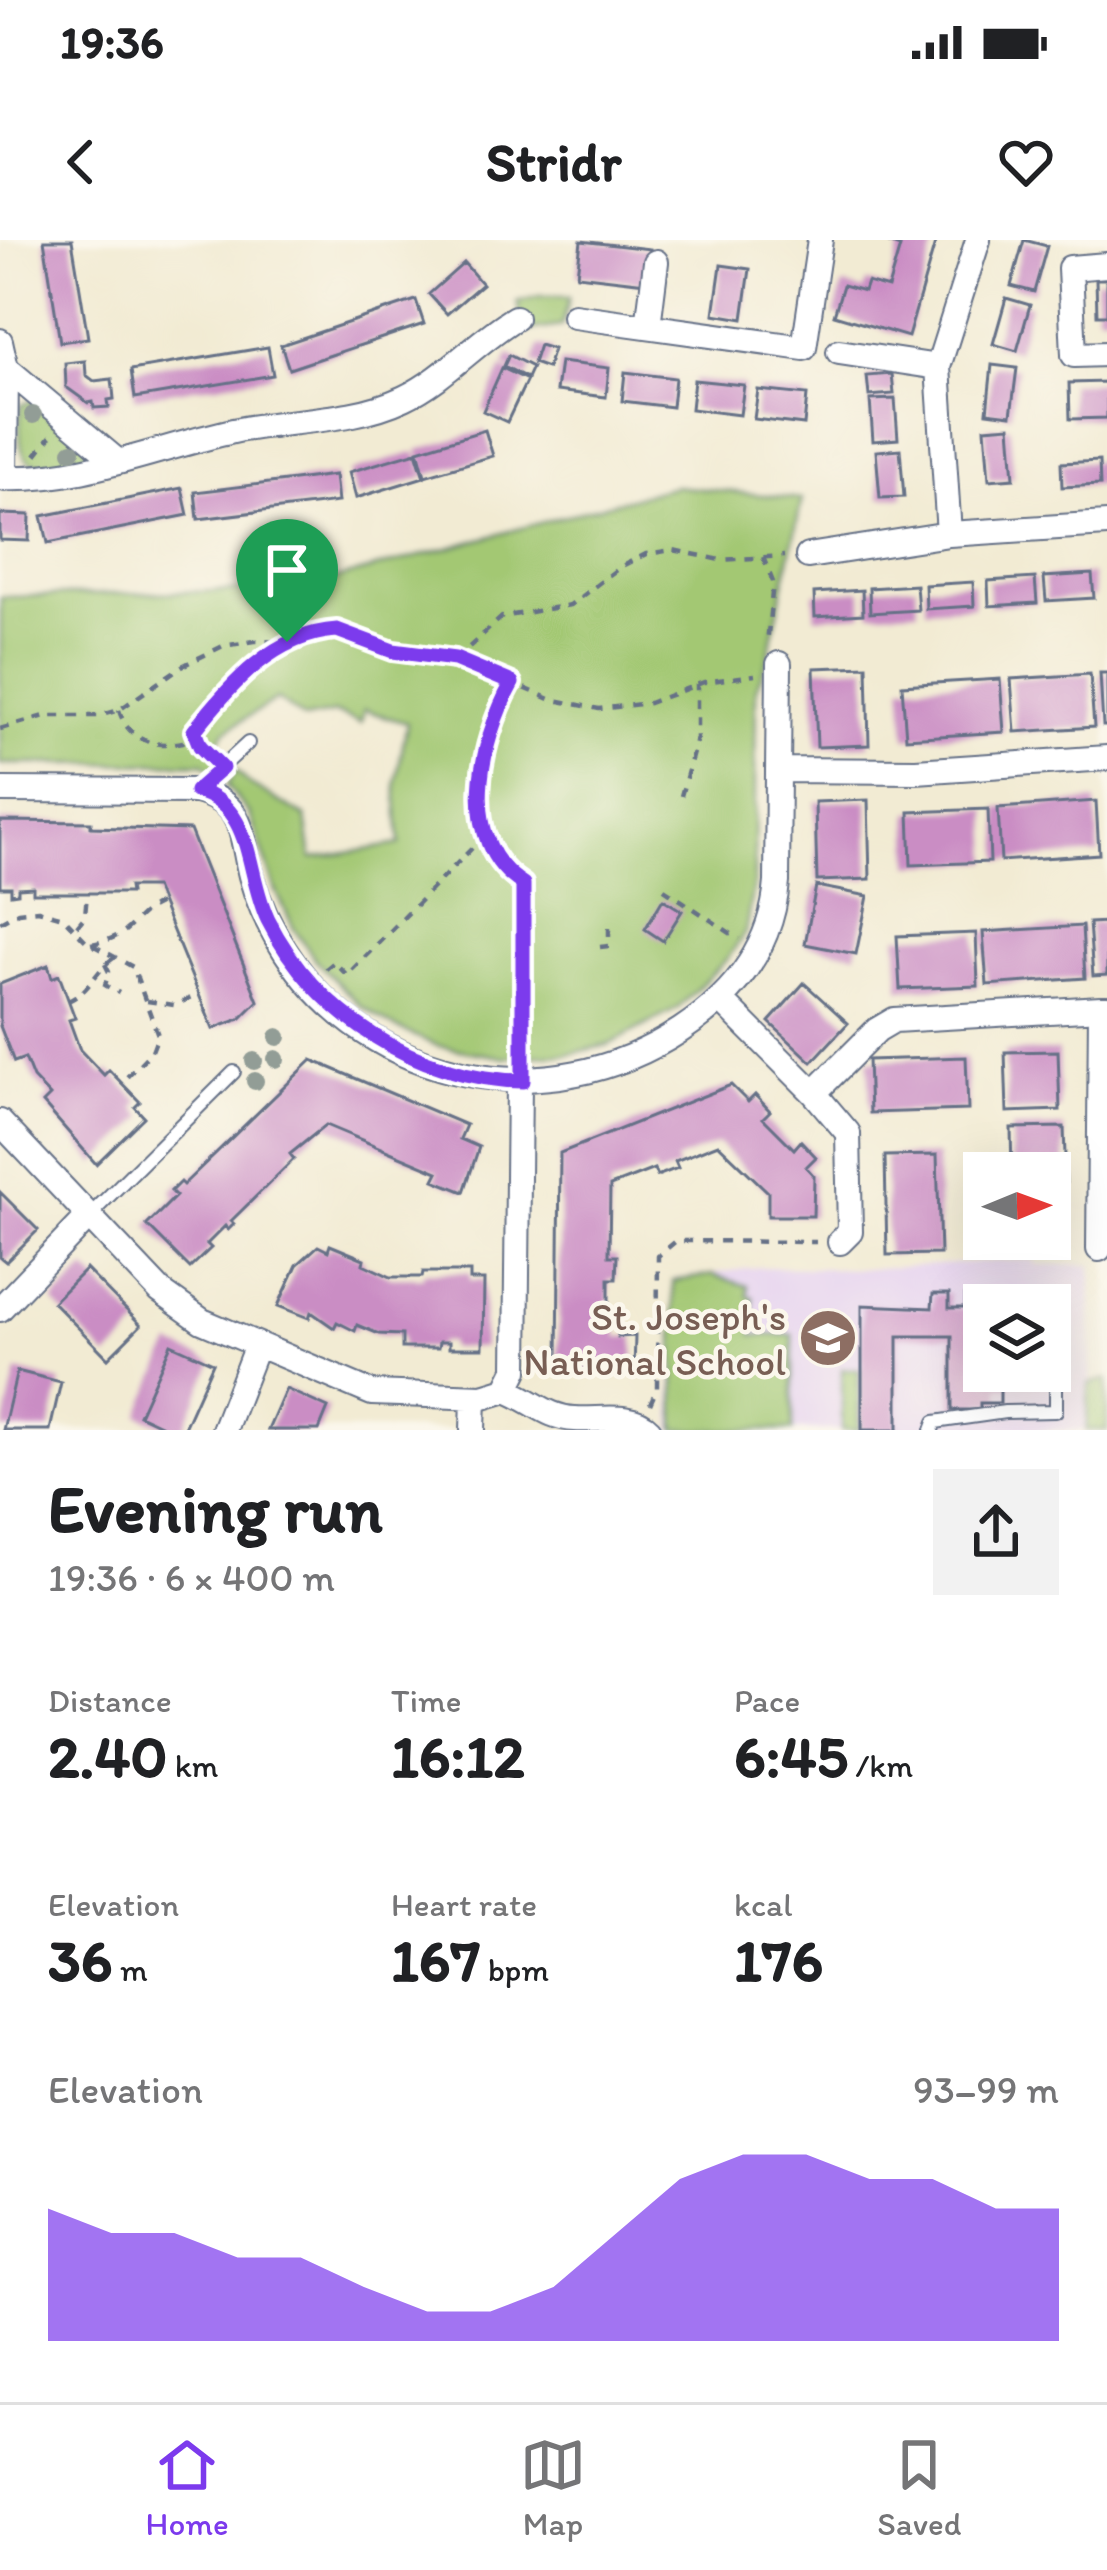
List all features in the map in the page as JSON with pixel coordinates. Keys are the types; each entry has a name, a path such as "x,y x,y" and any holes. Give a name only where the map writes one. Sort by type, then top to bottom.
{"street":[{"path":"574,316 804,349 820,240"},
{"path":"949,534 938,367 978,240"},
{"path":"648,326 656,262"},
{"path":"1107,265 1070,268 1074,356 1107,354"},
{"path":"0,341 6,368 8,478 76,473 234,431 342,417 390,404 454,367 481,339 514,318"},
{"path":"839,352 938,367"},
{"path":"6,368 117,461"},
{"path":"799,556 949,534 1107,524"},
{"path":"0,790 196,791 217,796 233,812 266,915 284,950 310,983 368,1034 440,1067 521,1082 597,1070 633,1057 686,1028 720,999 769,931 776,902 778,770 766,665"},
{"path":"778,770 916,771 1107,758"},
{"path":"720,999 842,1124 850,1143 850,1232 840,1242"},
{"path":"814,1093 894,1019 1104,1008 1099,1250"},
{"path":"510,1385 521,1082"},
{"path":"0,1122 175,1304 202,1321 372,1393 494,1396 510,1385"},
{"path":"0,1309 88,1217"},
{"path":"224,1430 257,1345"},
{"path":"510,1385 553,1415 645,1426"},
{"path":"473,1397 473,1430"}],"lane":[{"path":"196,791 248,743"},
{"path":"88,1217 234,1072"},
{"path":"932,1430 935,1422 1005,1412 1056,1411 1056,1392"}],"path":[{"path":"8,478 65,417"},
{"path":"455,659 502,616 570,605 620,567 646,554 673,550 721,560 799,556"},
{"path":"764,557 773,595 766,665"},
{"path":"0,729 45,716 100,716 119,710 182,665 223,646 255,640 287,642 337,630 393,651 455,659 550,699 598,709 649,703 697,684 749,675"},
{"path":"119,710 130,732 146,742 183,742 225,690 287,642"},
{"path":"512,683 497,712 481,786 485,835 494,857 525,885 521,1082"},
{"path":"681,796 697,737 697,684"},
{"path":"194,731 200,746 222,768"},
{"path":"310,983 334,962 347,975 485,835"},
{"path":"664,889 759,951"},
{"path":"75,928 85,916 87,893"},
{"path":"91,945 127,934 144,913 161,903"},
{"path":"0,922 18,913 45,910 64,917 91,945 135,970 157,1025 158,1040 122,1083"},
{"path":"600,947 609,946 609,922"},
{"path":"68,1001 83,994 115,957"},
{"path":"105,964 110,972 104,985 119,993"},
{"path":"146,1001 174,1005 199,995"},
{"path":"645,1426 657,1388 658,1256 676,1241 840,1242"}],"shaded area":[{"name":"St. Joseph's National School","path":"1016,1260 1092,1265 1090,1430 672,1430 673,1279 759,1267 868,1269"}],"green space":[{"path":"570,296 562,326 526,331 517,302"},
{"path":"34,400 88,446 82,460 48,465 28,460 20,442 21,405"},
{"path":"674,486 802,499 768,658 756,688 754,882 745,933 728,958 678,1008 608,1045 568,1054 501,1057 438,1046 361,1006 317,962 294,929 250,815 227,786 236,770 249,784 306,817 312,859 400,844 396,783 407,723 364,710 361,723 335,713 304,719 277,699 225,731 215,748 224,757 212,771 204,763 0,764 1,597 300,589"},
{"path":"712,1275 748,1286 748,1296 753,1297 753,1335 793,1335 793,1430 676,1430 673,1281"},
{"path":"842,1369 859,1369 859,1430 842,1430"},
{"path":"1107,1379 1107,1430 1086,1430 1089,1384"}],"building":[{"path":"44,240 72,240 88,338 60,342"},
{"path":"881,240 936,240 908,337 834,315 843,285 864,291 867,282 888,288 900,247"},
{"path":"1024,240 1047,246 1034,292 1011,286"},
{"path":"581,241 650,249 646,283 577,275"},
{"path":"464,263 482,284 447,314 429,294"},
{"path":"721,265 750,269 743,319 714,314"},
{"path":"1096,279 1107,279 1107,315 1097,315"},
{"path":"1006,298 1030,305 1017,351 993,344"},
{"path":"416,300 424,324 289,369 281,345"},
{"path":"539,345 553,349 547,368 533,363"},
{"path":"268,347 273,375 135,398 131,370"},
{"path":"509,355 532,367 527,378 504,366"},
{"path":"85,361 86,375 94,381 112,379 114,399 108,400 109,407 94,408 93,402 66,387 65,363"},
{"path":"560,362 609,368 606,397 556,391"},
{"path":"992,365 1017,368 1011,415 987,412"},
{"path":"502,368 527,380 507,422 483,411"},
{"path":"625,372 675,378 672,407 622,401"},
{"path":"892,374 894,394 869,396 867,376"},
{"path":"694,380 744,385 740,415 691,409"},
{"path":"1107,382 1107,418 1070,419 1069,383"},
{"path":"758,390 807,395 804,425 754,419"},
{"path":"895,399 898,439 873,441 870,400"},
{"path":"1010,426 1014,478 989,480 985,428"},
{"path":"485,430 493,456 425,476 418,450"},
{"path":"900,449 904,497 880,498 876,451"},
{"path":"416,452 424,477 356,498 349,472"},
{"path":"1099,461 1100,485 1062,487 1061,463"},
{"path":"335,475 338,502 198,519 195,492"},
{"path":"182,488 188,515 48,543 42,516"},
{"path":"0,514 30,515 29,541 0,540"},
{"path":"1092,574 1094,598 1046,601 1044,577"},
{"path":"1035,578 1037,603 989,606 988,581"},
{"path":"973,582 974,606 926,609 925,585"},
{"path":"916,585 918,610 870,613 869,588"},
{"path":"862,590 863,614 815,617 814,593"},
{"path":"867,666 869,745 817,747 814,668"},
{"path":"1100,673 1107,673 1107,726 1103,726"},
{"path":"1090,674 1094,727 1015,732 1011,679"},
{"path":"1000,679 1004,732 906,738 902,685"},
{"path":"868,800 870,879 817,881 815,802"},
{"path":"1096,801 1099,854 1001,861 998,808"},
{"path":"988,809 990,862 911,865 909,812"},
{"path":"0,821 190,830 258,1001 240,1019 213,1029 155,887 129,887 130,893 33,893 33,887 11,894 11,887 0,887"},
{"path":"816,886 868,896 856,954 805,944"},
{"path":"663,899 682,911 663,941 645,929"},
{"path":"1107,922 1107,975 1093,976 1089,923"},
{"path":"1082,926 1085,978 987,985 983,932"},
{"path":"976,933 978,986 900,989 897,936"},
{"path":"48,965 52,978 59,975 75,1018 69,1020 80,1050 104,1075 109,1070 140,1102 135,1107 144,1117 96,1164 43,1103 50,1096 33,1078 25,1058 14,1062 0,1026 0,984"},
{"path":"804,983 848,1023 812,1062 769,1022"},
{"path":"1058,1051 1060,1110 1007,1112 1005,1052"},
{"path":"966,1057 968,1110 870,1113 868,1060"},
{"path":"312,1060 466,1125 460,1139 479,1147 464,1192 434,1180 438,1172 326,1125 290,1154 294,1159 231,1221 234,1224 228,1230 225,1226 207,1244 211,1248 190,1268 147,1225 176,1196 171,1191 180,1182 183,1185"},
{"path":"731,1085 748,1102 755,1095 770,1111 763,1118 794,1149 801,1141 816,1157 806,1167 814,1176 813,1216 768,1216 768,1192 718,1144 675,1161 678,1168 657,1176 654,1169 610,1186 609,1256 617,1256 616,1279 609,1279 609,1304 600,1304 600,1325 617,1324 618,1337 635,1336 634,1371 585,1371 585,1364 558,1364 560,1153"},
{"path":"1064,1127 1065,1152 1012,1152 1011,1128"},
{"path":"937,1155 940,1254 887,1255 885,1156"},
{"path":"0,1192 38,1230 6,1262 0,1257"},
{"path":"330,1245 391,1277 470,1272 470,1280 484,1280 483,1348 449,1348 449,1342 439,1342 438,1348 402,1348 402,1335 379,1334 357,1325 355,1331 337,1322 334,1328 311,1312 309,1318 278,1306 297,1265 318,1246 328,1251"},
{"path":"86,1269 141,1325 108,1358 53,1302"},
{"name":"St. Joseph's National School","path":"933,1294 949,1294 949,1308 963,1308 963,1392 1000,1392 1000,1403 980,1403 980,1410 952,1410 952,1336 898,1336 898,1430 862,1430 862,1305 932,1308"},
{"path":"171,1344 213,1363 183,1430 171,1430 139,1415"},
{"path":"17,1371 61,1382 50,1430 3,1430"},
{"path":"286,1389 328,1408 319,1430 268,1430"}],"place":[{"name":"St. Joseph's National School","path":"828,1338"}],"route":[{"path":"337,630 393,651 455,659 512,683 492,728 481,786 488,844 494,857 523,884 523,1081 466,1073 422,1060 368,1034 337,1008 303,975 274,932 251,878 233,812 217,796 196,791 222,768 200,746 194,731 225,690 287,642 337,630"}]}
